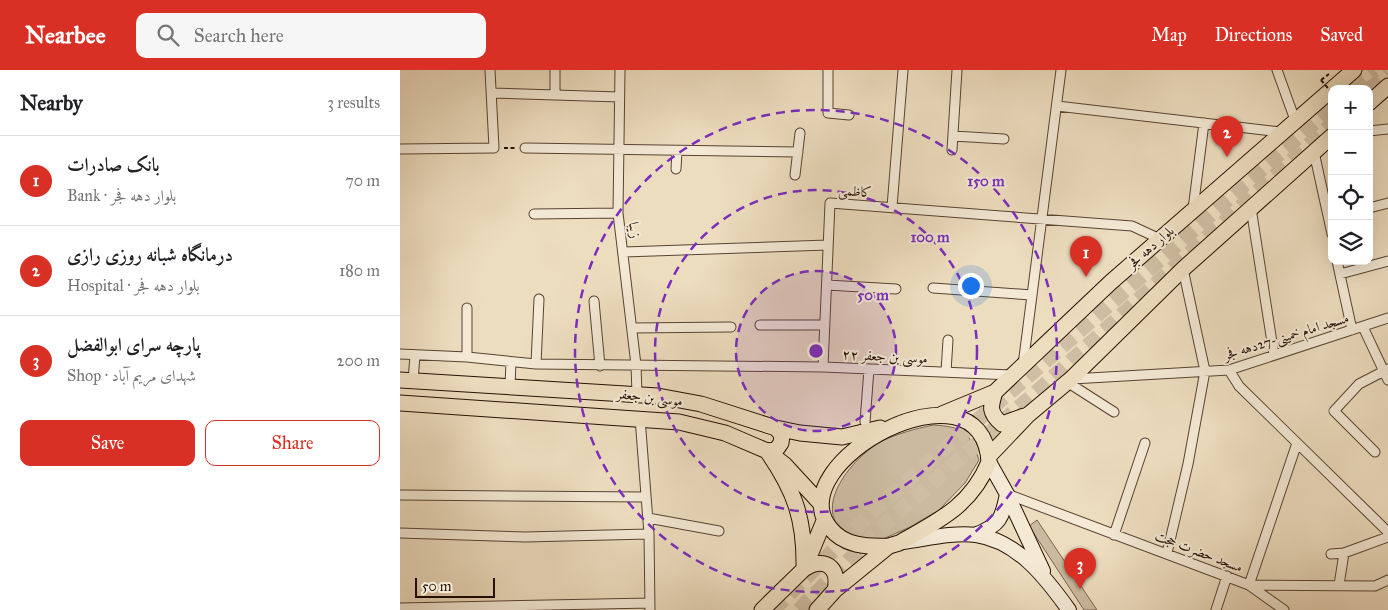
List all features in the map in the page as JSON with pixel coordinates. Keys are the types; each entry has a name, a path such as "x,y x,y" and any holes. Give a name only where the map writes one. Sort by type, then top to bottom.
{"main road":[{"name":"بلوار دهه فجر","path":"942,414 995,392 1160,239 1354,70"},
{"path":"1373,99 1388,86"},
{"path":"817,610 835,590 894,544 954,511 976,486 989,459 1028,415 1069,381 1183,269 1328,140"},
{"path":"402,399 402,384 406,380"},
{"name":"موسی بن جعفر","path":"406,380 637,394 701,404 776,428 800,433 842,437 894,425"},
{"path":"995,392 990,409 993,417 1002,424 1010,423 1028,415"},
{"name":"موسی بن جعفر","path":"402,399 679,422 725,433 767,451 786,465 821,504"},
{"path":"1007,494 1003,514 998,523 990,529 975,535 873,547 849,542 835,534 824,521 821,504 823,489 834,471 856,449 894,425 942,414 970,423 984,443 989,459 1007,494 1048,581 1069,610"},
{"path":"767,451 776,450 781,444 782,435 776,428"},
{"path":"767,451 784,474 795,497 802,520 805,544 804,569"},
{"path":"804,569 824,521"},
{"path":"975,535 1002,543 1016,551 1048,581"},
{"path":"762,610 804,569 813,563 824,563 833,570 837,580 835,590"}],"street":[{"path":"401,149 494,148 490,70"},
{"path":"555,95 556,70"},
{"name":"زیبا","path":"620,70 618,213 636,365 637,394"},
{"path":"828,70 828,113 849,115"},
{"path":"892,207 903,70"},
{"path":"952,150 957,70"},
{"path":"1017,371 1032,295 1061,70"},
{"path":"1277,70 1295,120"},
{"path":"492,93 619,97"},
{"path":"1057,106 1281,132"},
{"path":"1193,210 1204,123"},
{"path":"1373,131 1388,129"},
{"path":"795,175 800,134"},
{"path":"953,136 1004,139"},
{"path":"525,148 798,152"},
{"path":"676,169 677,151"},
{"path":"1314,152 1328,209"},
{"name":"کاظمی","path":"823,367 830,202 1132,226 1160,239"},
{"path":"1373,207 1388,203"},
{"path":"1251,208 1274,355"},
{"path":"534,214 618,213"},
{"path":"624,252 828,245"},
{"path":"1340,274 1388,261"},
{"path":"1339,265 1352,330"},
{"path":"1167,553 1188,464 1205,371 1183,269"},
{"path":"827,285 896,289"},
{"path":"933,288 1032,295"},
{"path":"536,364 539,299"},
{"path":"594,301 600,366"},
{"path":"467,308 467,357"},
{"name":"مسجد امام خمینی-27دهه فجر","path":"1069,381 1229,370 1388,318"},
{"path":"760,325 825,325"},
{"path":"1363,326 1386,369 1388,380"},
{"path":"632,328 731,327"},
{"path":"946,372 948,340"},
{"name":"موسی بن جعفر ۲۲","path":"400,354 467,357 536,364 600,366 823,367 946,372 1017,371"},
{"path":"406,380 414,355"},
{"path":"510,386 511,362"},
{"path":"865,422 869,369"},
{"path":"1375,452 1334,411 1359,384 1386,369"},
{"path":"1229,370 1239,386 1388,532"},
{"path":"1069,381 1114,412"},
{"path":"400,608 650,607 649,534 640,418"},
{"path":"1114,535 1145,443"},
{"path":"1284,610 1275,608 1249,585 1297,443"},
{"name":"مسجد حضرت حجت","path":"1007,494 1249,585 1375,586 1388,580"},
{"path":"400,495 646,497"},
{"path":"648,518 719,530"},
{"path":"400,532 525,537 649,534"},
{"path":"1331,554 1344,552 1388,537"},
{"path":"1339,585 1344,552"},
{"path":"1216,610 1227,576"}],"path":[{"path":"1328,88 1321,80 1329,74"},
{"path":"494,148 525,148"}],"shaded area":[{"path":"933,425 959,429 964,432 972,443 979,460 965,483 939,510 910,527 883,539 855,539 835,521 832,510 838,487 845,475 863,455 882,441"},
{"path":"1037,520 1097,610 1084,610 1029,526"}],"tunnel":[{"path":"1357,85 1374,70"},
{"path":"1373,86 1388,73"},
{"path":"773,610 873,511 1048,359 1328,111"},
{"path":"799,610 887,522 1040,389 1328,128"}],"place":[{"name":"درمانگاه شبانه روزی رازی","path":"1227,157"},
{"name":"بانک صادرات","path":"1086,277"},
{"name":"پارچه سرای ابوالفضل","path":"1080,589"}]}
